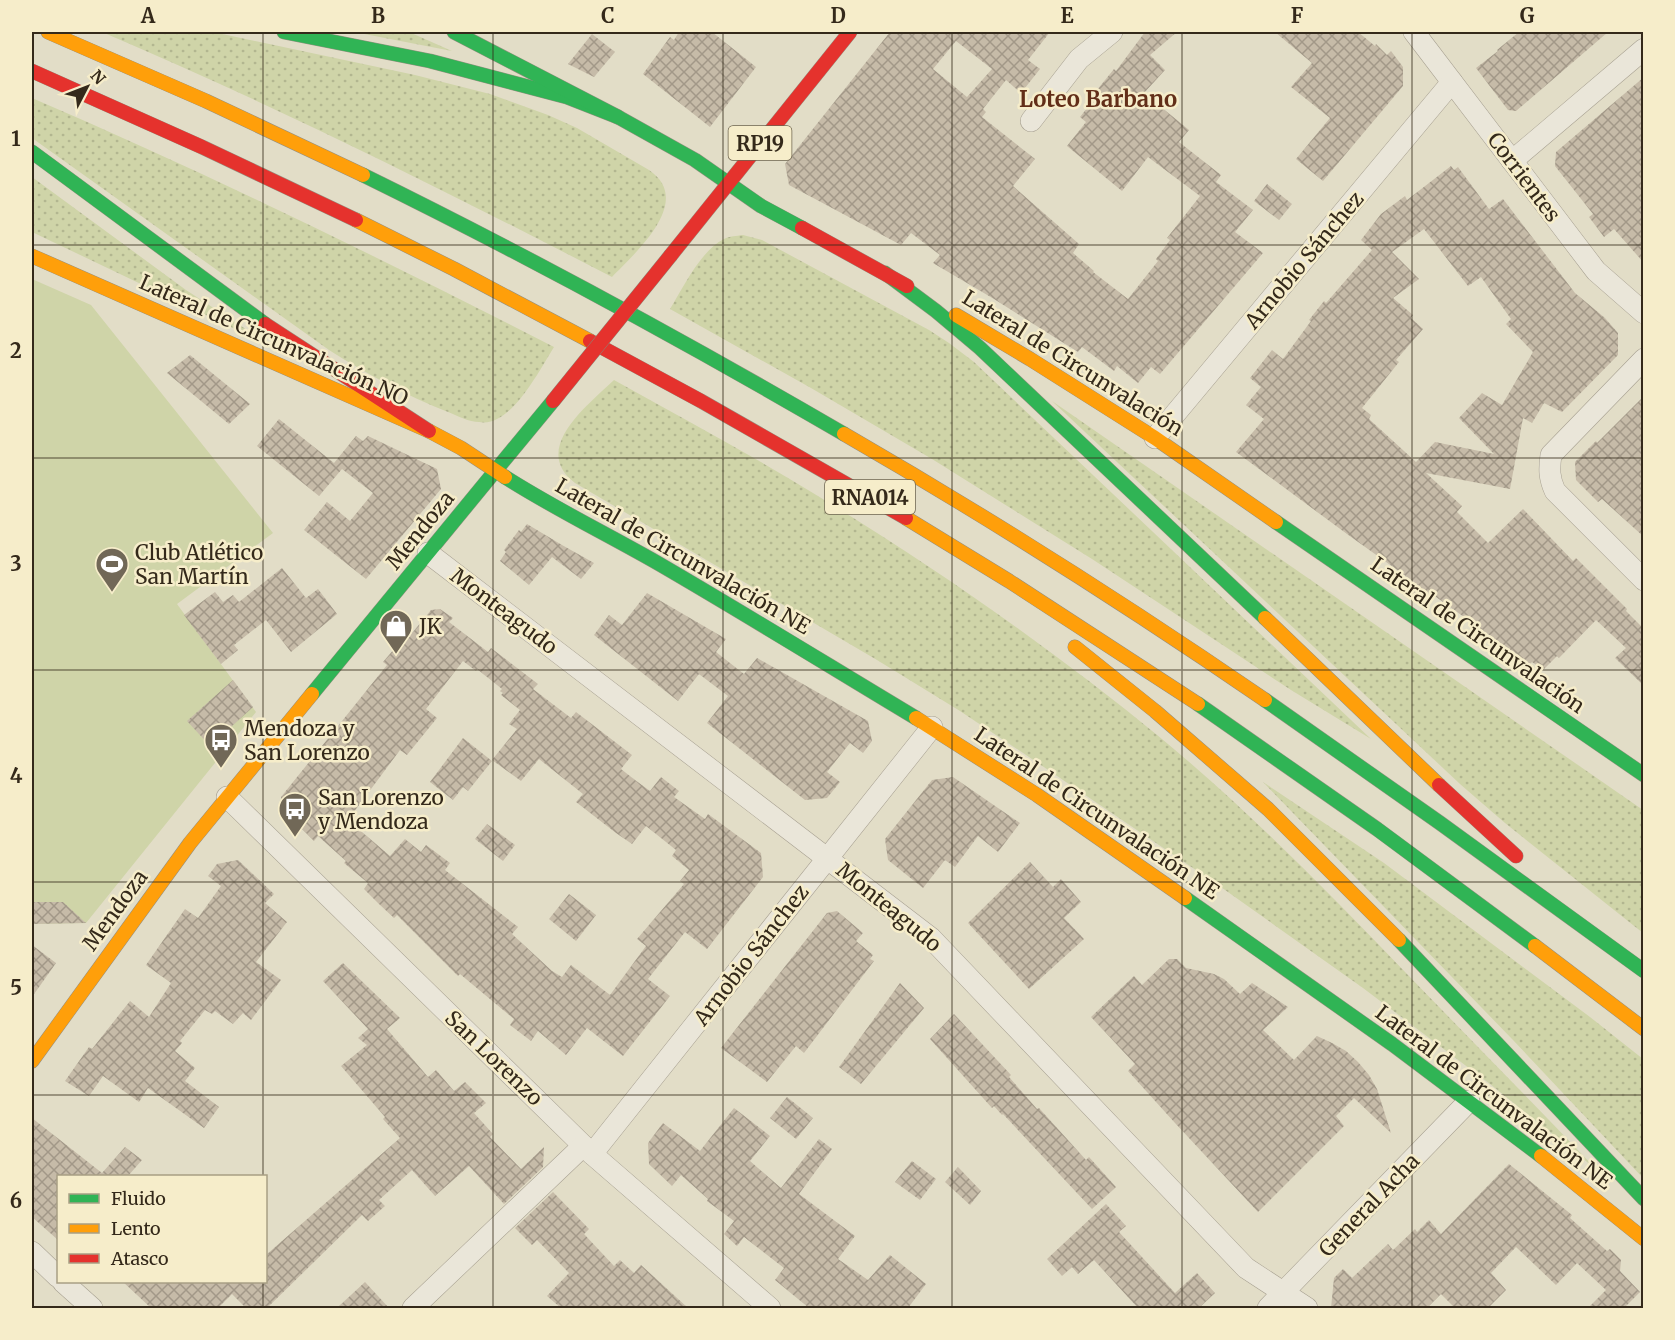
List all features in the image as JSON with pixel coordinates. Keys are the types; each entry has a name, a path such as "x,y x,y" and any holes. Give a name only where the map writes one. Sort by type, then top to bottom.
{"main road":[{"name":"RNA014","path":"48,32 272,131 449,218 655,326 888,458 1091,584 1244,685 1644,969"},
{"path":"284,32 429,62 538,89 618,117"},
{"name":"Lateral de Circunvalación","path":"454,32 618,117 695,160 761,206 885,273 1021,353 1155,438 1644,775"},
{"name":"Mendoza","path":"32,1061 190,843 553,401 850,32"},
{"name":"RNA014","path":"32,71 203,147 452,268 654,375 914,523 1102,642 1317,787 1480,905 1644,1029"},
{"path":"32,152 280,335 429,431"},
{"name":"Lateral de Circunvalación NO","path":"32,256 336,392 429,431 496,470"},
{"path":"885,273 936,310 980,348 1528,867"},
{"name":"Lateral de Circunvalación NE","path":"496,470 529,492 717,598 932,727 1037,795 1392,1044 1560,1171 1644,1239"},
{"path":"914,523 1017,602"},
{"path":"1063,638 1155,711 1268,809 1395,937 1644,1199"},
{"path":"1555,890 1644,969"}],"street":[{"path":"1031,121 1079,59 1112,32"},
{"name":"Corrientes","path":"1414,32 1596,271 1644,313"},
{"path":"1512,161 1644,49"},
{"name":"Arnobio Sánchez","path":"1155,438 1452,82"},
{"path":"1644,359 1551,455 1549,472 1555,491 1644,580"},
{"name":"Monteagudo","path":"428,553 931,938 1246,1268 1307,1308"},
{"name":"Arnobio Sánchez","path":"413,1308 588,1150 932,727"},
{"name":"San Lorenzo","path":"227,797 588,1150 770,1308"},
{"name":"General Acha","path":"1269,1308 1469,1101"},
{"path":"32,1252 57,1276"},
{"path":"65,1283 92,1308"}],"green space":[{"path":"102,32 213,32 415,75 490,94 577,128 649,170 662,183 666,196 664,211 646,241 612,277 359,150 231,89"},
{"path":"354,32 409,32 452,51"},
{"path":"32,98 295,218 554,347 522,397 506,414 493,421 467,420 417,399 329,350 32,138"},
{"path":"32,177 186,290 273,347 32,232"},
{"path":"743,235 762,240 929,330 974,362 1371,739 932,459 670,309 700,260 724,239"},
{"name":"Club Atlético San Martín","path":"32,279 91,305 273,533 177,604 256,712 86,923 32,924"},
{"path":"614,380 739,449 904,550 1035,641 1162,739 1257,823 1317,882 1597,1170 1490,1084 1363,988 1218,885 1029,757 877,660 575,483 563,470 558,456 561,442 578,415"},
{"path":"1052,401 1643,810 1643,933 1505,823 1460,784"},
{"path":"1263,782 1384,863 1643,1059 1643,1178 1513,1040"}],"building":[{"path":"679,32 712,32 756,67 710,127 643,74 670,37 674,40"},
{"path":"890,32 1050,32 1028,60 1040,69 1021,93 1006,80 983,109 986,112 982,117 1035,159 1013,186 1079,244 1073,253 1128,299 1158,261 1156,259 1170,240 1167,238 1200,196 1148,157 1122,191 1067,146 1086,122 1080,117 1091,103 1088,101 1114,69 1116,71 1145,32 1177,32 1150,55 1165,70 1144,93 1189,130 1179,142 1221,175 1216,182 1253,210 1235,232 1263,253 1160,374 1151,367 1138,383 1117,366 1114,371 1082,347 1078,352 933,263 940,255 911,233 901,245 789,185 785,164","holes":["956,41 992,69 967,97 933,69"]},
{"path":"1275,32 1358,32 1387,55 1391,51 1403,67 1403,86 1323,181 1296,159 1330,118 1291,87 1312,63"},
{"path":"1519,32 1608,32 1516,111 1508,110 1476,68"},
{"path":"592,34 615,52 594,77 568,64"},
{"path":"1644,77 1644,263 1614,229 1604,237 1589,217 1593,214 1555,166 1556,152"},
{"path":"1451,166 1454,170 1458,167 1489,209 1503,199 1575,293 1605,318 1618,333 1618,355 1562,412 1544,403 1532,423 1523,418 1510,489 1426,473 1462,506 1457,512 1488,543 1523,509 1573,561 1576,558 1644,629 1644,686 1615,658 1626,648 1596,620 1559,658 1557,656 1543,670 1532,662 1530,664 1429,592 1423,600 1408,590 1414,582 1236,452 1264,419 1246,405 1261,387 1250,378 1272,350 1283,359 1324,301 1326,303 1372,250 1361,240 1381,214 1405,196 1407,200","holes":["1424,229 1468,286 1481,277 1511,319 1506,324 1533,352 1502,405 1482,393 1459,418 1494,454 1435,442 1416,462 1369,419 1371,415 1362,408 1399,362 1396,360 1423,329 1411,318 1413,315 1393,298 1419,279 1392,252"]},
{"path":"1267,184 1292,204 1279,220 1254,201"},
{"path":"190,355 250,404 229,424 167,373"},
{"path":"1644,396 1644,537 1602,499 1598,502 1576,480 1575,462"},
{"path":"279,419 334,463 356,436 363,441 368,436 437,469 441,489 366,579 304,530 327,502 350,521 373,493 342,469 319,496 257,446"},
{"path":"527,524 594,563 581,579 552,557 529,585 500,561 506,552 504,550 519,530 521,532"},
{"path":"282,568 306,598 318,589 337,614 291,652 266,620 234,645 238,650 221,664 184,615 215,592 223,602 233,595 239,602"},
{"path":"647,593 726,639 716,652 744,674 757,658 868,721 872,741 863,753 850,743 827,772 840,782 827,798 805,800 707,723 728,696 699,674 678,701 594,635 609,615 622,625"},
{"path":"440,609 453,618 449,622 488,652 491,648 538,684 533,689 571,718 576,712 632,755 621,769 635,780 650,791 661,777 679,791 674,797 705,819 708,814 761,853 763,877 707,949 685,932 648,979 670,996 623,1056 587,1028 566,1055 538,1031 531,1041 510,1025 514,1019 460,974 458,976 397,915 394,918 379,904 364,889 368,883 344,863 346,861 318,836 314,841 283,810 281,797 387,665 383,662 401,641 404,643 431,610","holes":["463,661 476,671 477,669 502,689 501,695 520,710 509,724 517,729 492,760 521,781 539,759 583,794 576,802 616,833 632,844 646,826 676,850 672,856 689,870 680,881 684,884 637,939 646,946 610,995 571,965 562,977 552,971 512,934 518,927 445,870 450,863 426,845 421,852 405,839 390,856 348,820 400,750 407,755 437,718 426,709"]},
{"path":"233,680 253,707 210,746 187,721"},
{"path":"463,738 492,761 468,791 463,787 453,800 430,782"},
{"path":"953,777 1020,823 998,852 978,836 955,867 945,860 923,888 888,860 885,839 932,780"},
{"path":"487,824 515,845 503,861 475,839"},
{"path":"238,860 274,894 265,903 287,922 256,962 281,980 251,1020 243,1013 233,1024 215,1011 212,1014 205,1010 180,1041 182,1043 175,1051 195,1068 185,1081 219,1107 204,1128 148,1088 139,1102 103,1076 89,1096 65,1081 89,1047 92,1049 130,1001 149,1017 171,983 146,965 185,909 198,918 221,886 208,876 217,864"},
{"path":"1030,862 1053,887 1061,879 1081,902 1064,918 1084,939 1029,989 968,923"},
{"path":"569,894 596,915 576,941 549,919"},
{"path":"32,902 63,902 86,923 32,924"},
{"path":"837,911 863,933 856,941 873,955 870,959 874,961 804,1053 796,1046 767,1082 721,1048 827,913"},
{"path":"32,945 56,963 32,997"},
{"path":"1169,959 1177,959 1186,968 1214,974 1224,979 1240,994 1252,983 1288,1007 1263,1030 1294,1060 1317,1036 1346,1051 1369,1075 1377,1089 1391,1133 1354,1098 1336,1116 1344,1126 1258,1212 1128,1071 1135,1064 1091,1017 1134,976 1142,985"},
{"path":"343,963 400,1018 387,1029 428,1077 436,1070 454,1091 465,1082 486,1103 474,1113 493,1134 490,1137 521,1169 544,1147 543,1167 504,1204 469,1166 435,1196 412,1170 379,1200 385,1206 368,1221 362,1215 267,1308 246,1308 232,1294 218,1308 151,1308 124,1283 267,1283 267,1254 400,1138 341,1066 367,1045 358,1038 368,1029 323,981"},
{"path":"900,983 924,1008 861,1084 839,1067"},
{"path":"954,1014 1011,1075 1009,1077 1037,1109 1039,1108 1086,1160 1089,1157 1116,1187 1092,1209 1003,1114 994,1106 992,1108 930,1039"},
{"path":"787,1097 813,1118 796,1139 770,1118"},
{"path":"734,1108 770,1136 750,1161 781,1188 819,1139 832,1149 799,1194 855,1236 838,1259 868,1280 890,1255 926,1284 908,1308 809,1308 775,1280 784,1268 744,1237 737,1246 724,1234 734,1221 707,1201 708,1199 681,1175 672,1186 649,1164 648,1143 663,1123 700,1151"},
{"path":"32,1118 102,1173 125,1147 142,1160 129,1175 57,1175 57,1239 32,1217"},
{"path":"912,1161 936,1179 920,1200 895,1182"},
{"path":"1509,1164 1572,1215 1570,1218 1607,1251 1610,1249 1621,1260 1620,1271 1640,1292 1624,1308 1588,1308 1606,1290 1577,1263 1556,1285 1516,1247 1491,1273 1506,1290 1488,1308 1455,1308 1441,1294 1427,1308 1331,1308 1334,1278 1343,1269 1352,1278 1388,1244 1393,1250 1415,1229 1417,1232 1429,1220 1441,1234"},
{"path":"958,1167 981,1191 970,1205 945,1182"},
{"path":"553,1192 589,1229 584,1234 614,1266 620,1260 634,1273 641,1265 688,1308 561,1308 547,1296 569,1273 537,1240 532,1245 515,1228"},
{"path":"1106,1204 1126,1226 1119,1232 1175,1293 1197,1273 1215,1293 1199,1308 1138,1308 1094,1260 1078,1274 1072,1267 1062,1276 1047,1259"},
{"path":"365,1282 389,1308 337,1308"}],"traffic: fast":[{"path":"284,32 430,61 567,97 618,117"},
{"path":"454,32 618,117 695,160 761,206 802,228"},
{"path":"32,152 265,324"},
{"path":"363,175 605,300 844,434"},
{"path":"885,273 980,348 1265,618"},
{"path":"496,470 553,401"},
{"path":"312,694 496,470"},
{"path":"505,477 693,584 916,718"},
{"path":"1276,522 1644,775"},
{"path":"1265,700 1644,971"},
{"path":"1198,704 1377,829 1535,946"},
{"path":"1185,898 1392,1044 1541,1156"},
{"path":"1399,940 1644,1199"}],"traffic: slow":[{"path":"48,32 206,101 363,175"},
{"path":"356,220 590,341"},
{"path":"32,256 429,431 461,448 505,477"},
{"path":"956,315 1155,438 1276,522"},
{"path":"844,434 1057,563 1162,630 1265,700"},
{"path":"906,518 1009,581 1198,704"},
{"path":"1265,618 1439,785"},
{"path":"1075,647 1155,711 1268,809 1399,940"},
{"path":"32,1061 190,843 312,694"},
{"path":"916,718 1037,795 1185,898"},
{"path":"1535,946 1644,1029"},
{"path":"1541,1156 1644,1239"}],"traffic: jam":[{"path":"671,255 850,32"},
{"path":"32,71 202,147 356,220"},
{"path":"802,228 907,286"},
{"path":"553,401 671,255"},
{"path":"265,324 429,431"},
{"path":"590,341 701,401 906,518"},
{"path":"1439,785 1516,856"}],"place":[{"name":"Club Atlético San Martín","path":"112,593"},
{"name":"JK","path":"396,655"},
{"name":"Mendoza y San Lorenzo","path":"221,769"},
{"name":"San Lorenzo y Mendoza","path":"295,838"}],"district":[{"name":"Loteo Barbano","path":"1098,99"}]}
